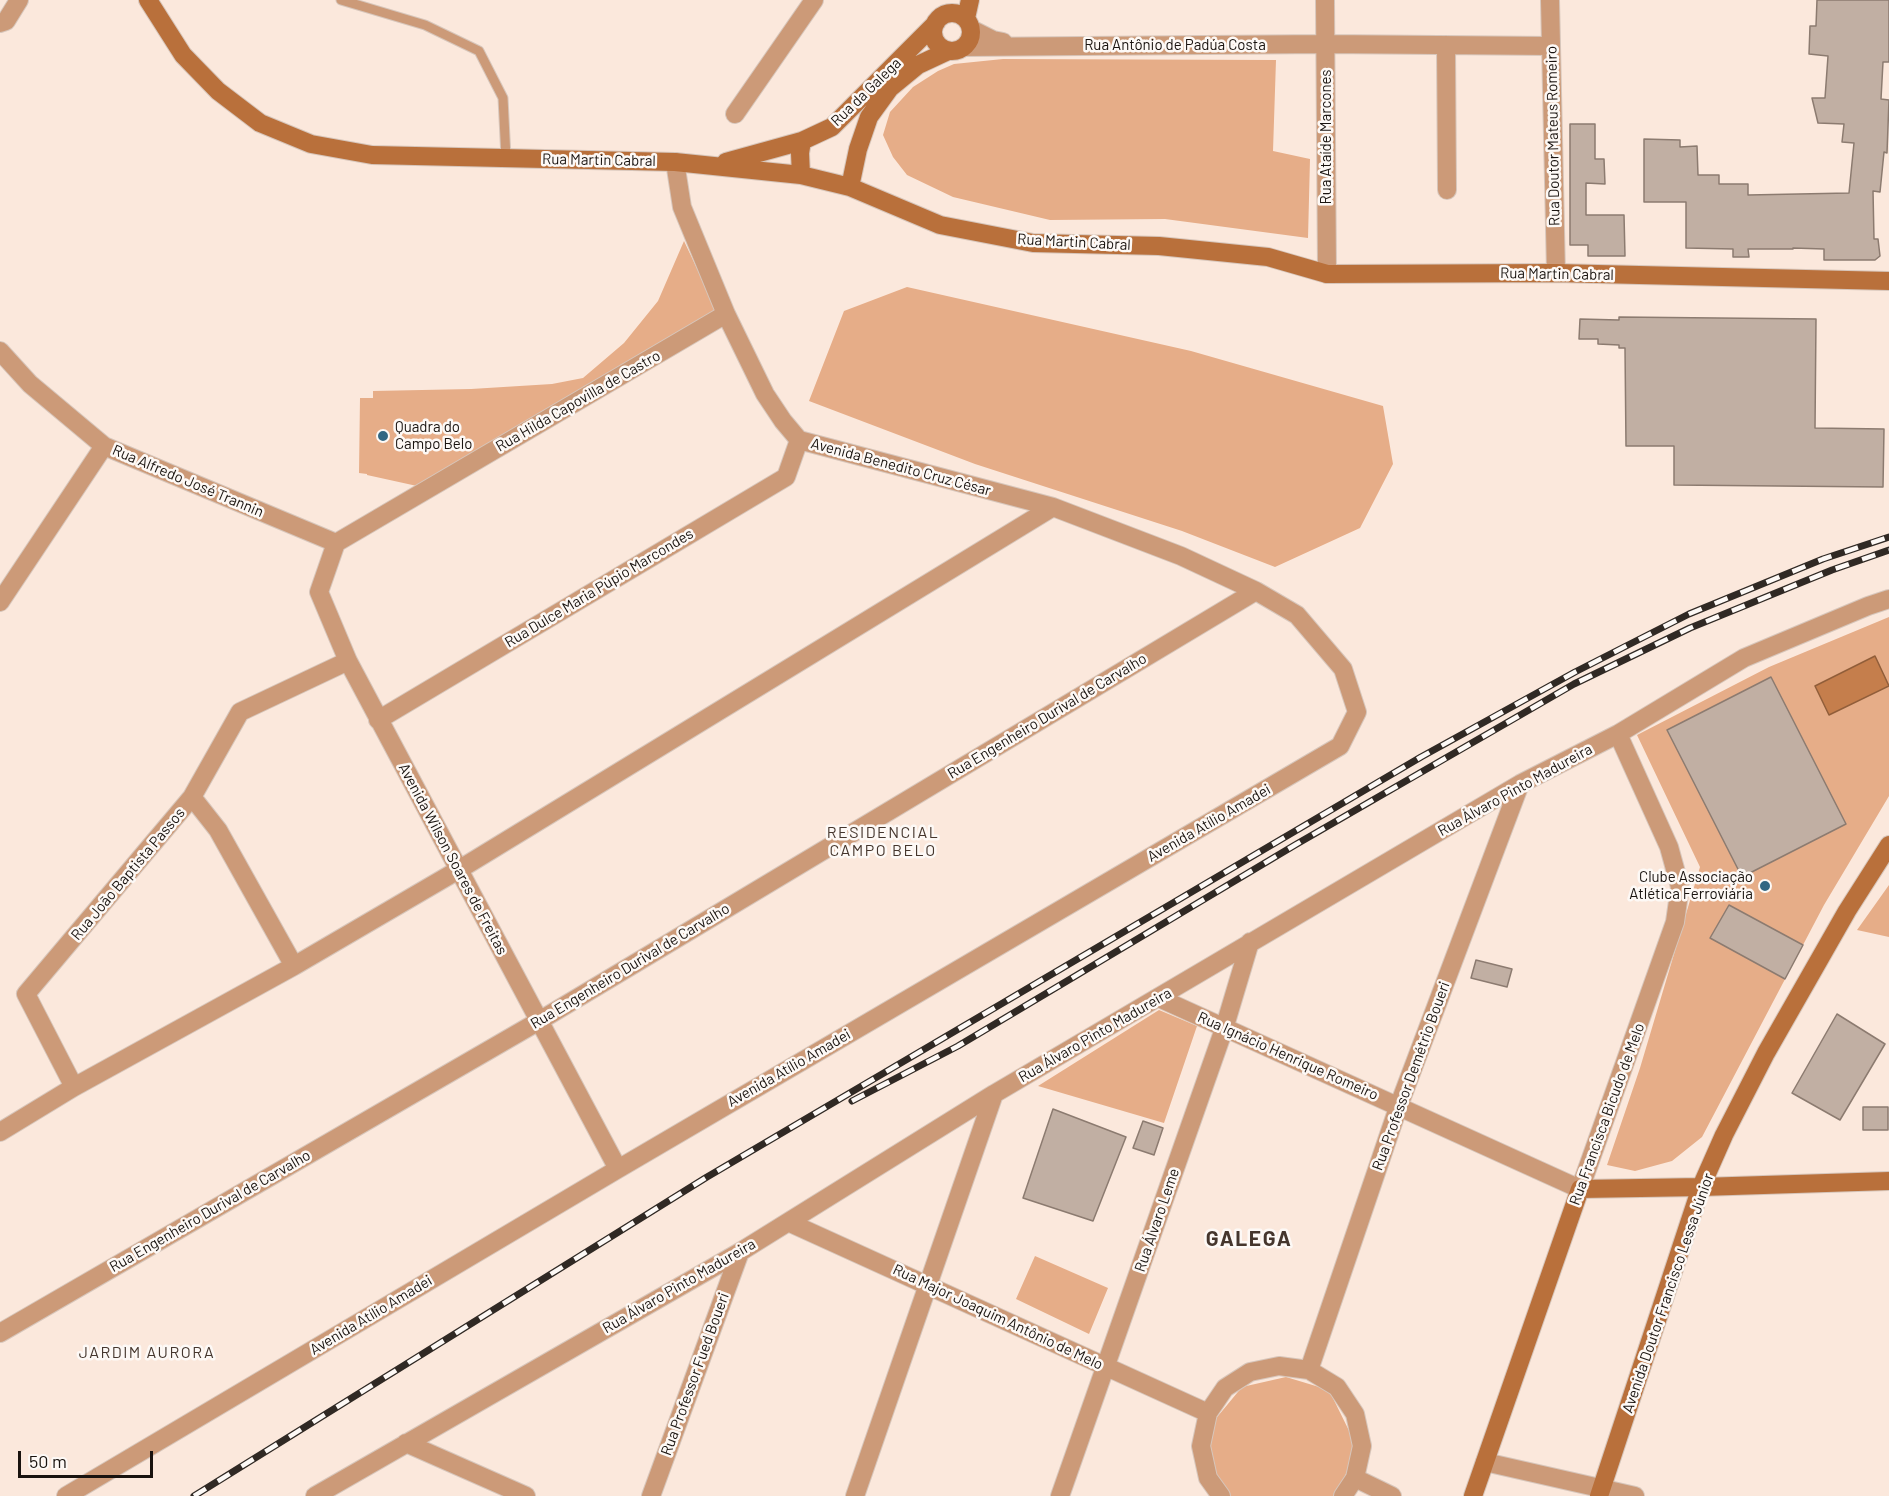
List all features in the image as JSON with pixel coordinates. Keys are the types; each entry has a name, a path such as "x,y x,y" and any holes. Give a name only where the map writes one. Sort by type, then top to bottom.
{"main road":[{"name":"Rua Martin Cabral","path":"148,0 183,55 218,91 260,123 311,144 372,155 675,162 801,174 850,187 940,225 1033,243 1159,246 1268,257 1327,274 1556,273 1889,281"},
{"name":"Rua da Galega","path":"715,165 802,141 832,127 956,0"},
{"path":"969,0 969,24 969,41 956,49 938,44 934,39 933,32 939,19 955,13 969,24"},
{"name":"Rua da Galega","path":"850,187 858,149 869,117 890,88 918,65 956,49"},
{"path":"832,127 851,137 858,149"},
{"path":"801,174 802,141"},
{"name":"Avenida Doutor Francisco Lessa Júnior","path":"1600,1492 1701,1187 1724,1135 1766,1053 1847,912 1889,845"},
{"path":"1580,1189 1889,1181"},
{"name":"Rua Francisca Bicudo de Melo","path":"1473,1496 1580,1189"}],"street":[{"path":"0,24 6,21 19,0"},
{"path":"735,114 814,0"},
{"name":"Rua Ataíde Marcones","path":"1325,0 1327,274"},
{"name":"Rua Doutor Mateus Romeiro","path":"1550,0 1556,273"},
{"name":"Rua Antônio de Padúa Costa","path":"969,24 993,40 1025,46"},
{"name":"Rua Antônio de Padúa Costa","path":"956,49 1025,46 1325,44 1551,46"},
{"path":"1446,45 1447,190"},
{"name":"Avenida Benedito Cruz César","path":"675,162 682,207 726,314 765,394 799,440 1053,507 1181,556 1256,591"},
{"name":"Rua Hilda Capovilla de Castro","path":"336,543 726,314"},
{"name":"Rua Alfredo José Trannin","path":"0,351 30,384 104,446 336,543"},
{"name":"Rua Dulce Maria Púpio Marcondes","path":"378,720 786,477 799,440"},
{"path":"0,602 104,446"},
{"path":"0,1132 74,1087 294,966 459,869 1053,507"},
{"name":"Avenida Wilson Soares de Freitas","path":"336,543 319,592 348,661 618,1169"},
{"name":"Rua Engenheiro Durival de Carvalho","path":"0,1333 539,1021 1256,591"},
{"name":"Avenida Atílio Amadei","path":"66,1496 1340,746 1357,712 1343,669 1297,615 1256,591"},
{"name":"Rua Álvaro Pinto Madureira","path":"315,1496 740,1252 994,1094 1520,784 1618,734 1744,658 1889,599"},
{"path":"192,797 240,712 348,661"},
{"name":"Rua Francisca Bicudo de Melo","path":"1580,1189 1676,922 1680,887 1669,847 1618,734"},
{"name":"Rua Professor Demétrio Boueri","path":"1309,1370 1399,1105 1520,784"},
{"name":"Rua João Baptista Passos","path":"74,1087 26,994 192,797 218,830 294,966"},
{"name":"Rua Álvaro Leme","path":"1060,1496 1224,1029 1250,942"},
{"name":"Rua Ignácio Henrique Romeiro","path":"1159,998 1580,1189"},
{"path":"855,1496 994,1094"},
{"name":"Rua Major Joaquim Antônio de Melo","path":"788,1222 1208,1413"},
{"name":"Rua Professor Fued Boueri","path":"651,1496 740,1252"},
{"path":"1221,1496 1208,1478 1201,1446 1208,1413 1225,1389 1250,1372 1279,1366 1309,1370 1336,1387 1355,1414 1362,1446 1355,1478 1342,1496"},
{"path":"406,1443 526,1496"},
{"path":"1485,1462 1600,1492 1635,1496"},
{"path":"1355,1478 1392,1496"}],"lane":[{"path":"341,0 425,25 479,51 503,98 506,158"}],"shaded area":[{"path":"1003,59 1276,60 1273,151 1310,159 1308,238 1165,219 1050,220 953,197 907,175 893,157 883,135 890,112 913,87 938,71 954,64"},
{"path":"684,241 717,311 417,486 359,473 360,398 373,398 373,391 471,389 552,384 583,378 624,343 658,301"},
{"path":"907,287 1191,351 1383,406 1393,464 1360,528 1275,567 1182,531 975,464 809,401 844,311"},
{"name":"Clube Associação Atlética Ferroviária","path":"1889,617 1889,796 1824,905 1702,1137 1672,1161 1635,1171 1607,1165 1640,1068 1700,867 1637,735 1769,667"},
{"path":"1875,656 1889,686 1829,715 1815,686"},
{"path":"1889,885 1889,937 1857,930"},
{"path":"1159,1010 1197,1026 1164,1123 1038,1086"},
{"path":"1035,1256 1108,1288 1089,1334 1016,1299"},
{"path":"1286,1377 1329,1390 1357,1447 1338,1493 1333,1496 1227,1496 1209,1459 1213,1422 1242,1387"}],"building":[{"path":"1817,0 1889,0 1889,62 1883,62 1881,99 1889,100 1887,153 1884,152 1880,192 1873,191 1874,239 1878,239 1880,256 1875,260 1824,260 1824,249 1793,248 1748,249 1749,257 1733,257 1733,249 1686,248 1686,202 1644,202 1644,139 1680,140 1680,147 1697,146 1698,175 1719,175 1719,184 1748,184 1748,195 1849,193 1854,143 1842,142 1844,124 1818,123 1812,98 1825,98 1828,56 1809,54 1810,26 1816,26"},
{"path":"1570,124 1595,124 1595,159 1604,159 1605,184 1586,183 1586,215 1624,215 1625,256 1588,256 1588,245 1570,245"},
{"path":"1619,317 1816,319 1815,428 1884,429 1883,487 1674,485 1674,446 1626,446 1625,348 1619,348 1619,345 1598,344 1598,339 1579,339 1580,319 1619,320"},
{"path":"1771,677 1846,824 1742,877 1667,730"},
{"path":"1729,905 1803,945 1785,979 1710,938"},
{"path":"1476,960 1512,969 1507,987 1471,978"},
{"path":"1837,1014 1885,1044 1840,1120 1792,1093"},
{"path":"1863,1107 1888,1107 1888,1130 1863,1130"},
{"path":"1053,1109 1126,1137 1093,1221 1023,1198"},
{"path":"1143,1121 1163,1128 1154,1155 1133,1148"}],"railway":[{"path":"194,1496 707,1177 1421,757 1575,672 1689,614 1823,559 1889,537"},
{"path":"852,1101 958,1046 1295,845 1574,684 1690,628 1832,570 1889,550"}],"place":[{"name":"Quadra do Campo Belo","path":"383,436"},
{"name":"Clube Associação Atlética Ferroviária","path":"1765,886"}],"district":[{"name":"RESIDENCIAL CAMPO BELO","path":"883,842"},
{"name":"GALEGA","path":"1249,1239"},
{"name":"JARDIM AURORA","path":"147,1353"}]}
